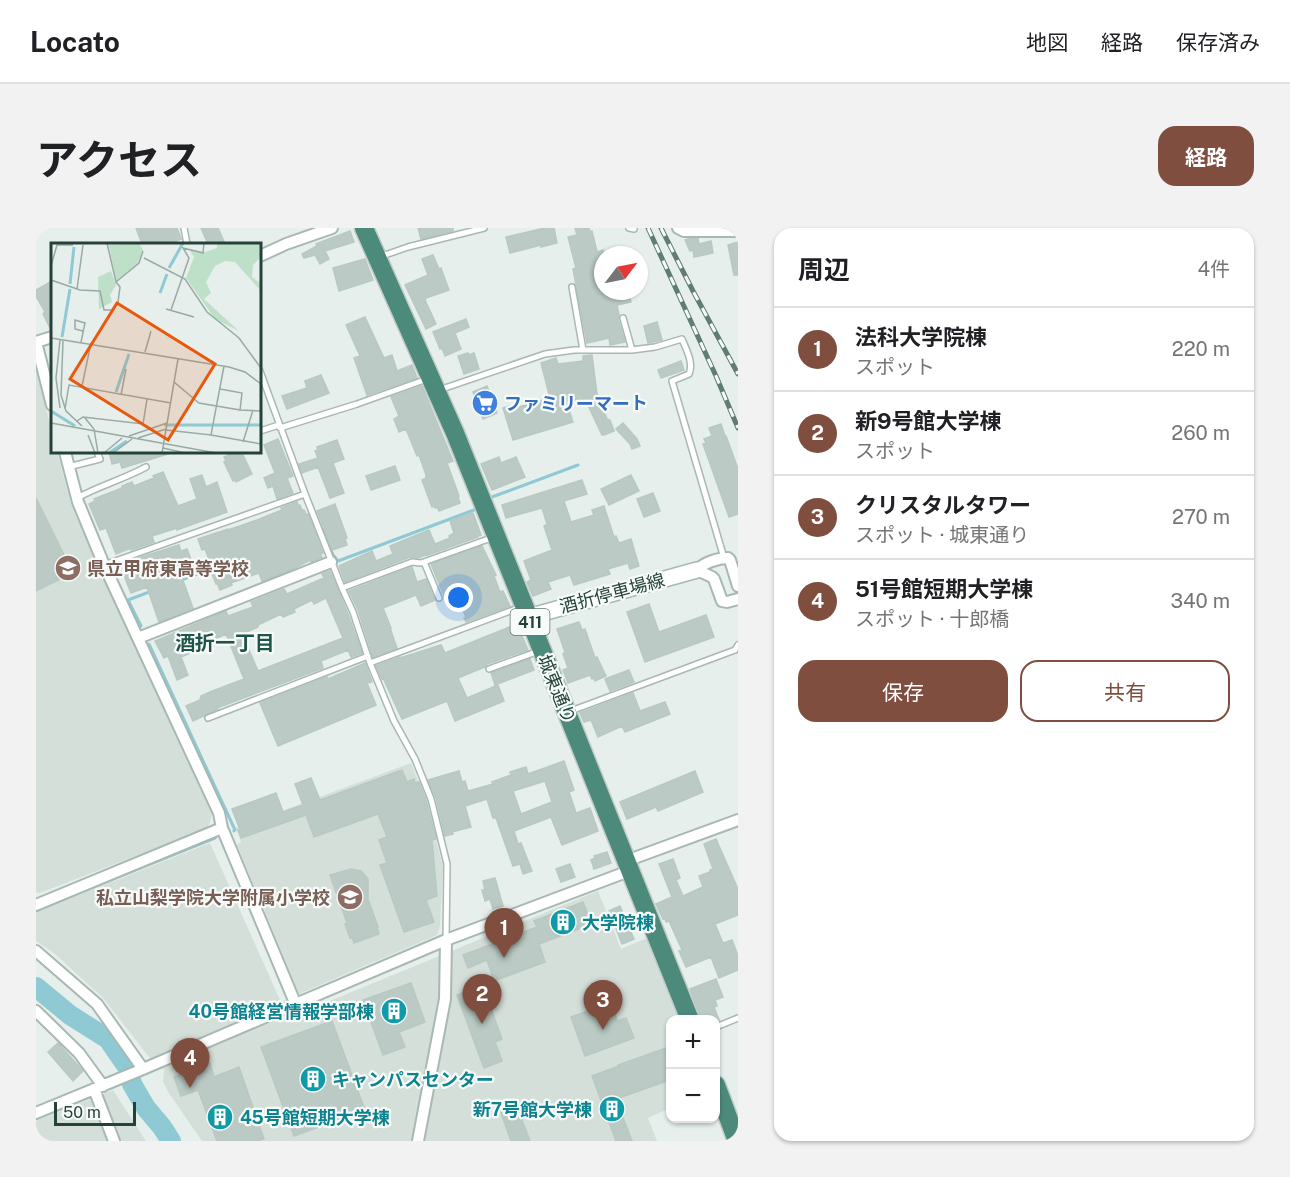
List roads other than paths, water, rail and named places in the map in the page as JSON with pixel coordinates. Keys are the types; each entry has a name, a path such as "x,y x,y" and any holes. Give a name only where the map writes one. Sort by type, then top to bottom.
{"highway":[{"name":"城東通り","path":"367,229 377,258 434,384 688,1015"},
{"path":"720,1096 737,1141"}],"main road":[{"name":"酒折停車場線","path":"526,611 697,570"}],"street":[{"path":"261,256 332,228"},
{"path":"678,228 684,231 738,231"},
{"path":"51,337 36,342 51,401"},
{"path":"64,453 76,498 104,565 219,813 222,828 296,1005"},
{"path":"738,586 728,558 703,565 697,570 714,579 722,601 738,599"},
{"path":"138,638 331,562"},
{"path":"36,1113 738,820"},
{"path":"36,905 222,828"},
{"path":"418,1141 445,999 446,940"},
{"path":"36,951 97,1004 143,1069"},
{"path":"36,1011 79,1053 102,1086 114,1141"}],"lane":[{"path":"184,228 187,243"},
{"path":"377,258 408,247 484,228"},
{"path":"572,287 583,350"},
{"path":"623,318 632,350"},
{"path":"261,431 545,354 583,350 632,350 655,347 682,339 691,369 689,374 672,381 724,558"},
{"path":"261,374 320,534 353,612 370,663 394,721 415,759 431,799 447,864 446,940"},
{"path":"68,466 100,459 97,453"},
{"path":"76,498 146,467"},
{"path":"104,565 305,494"},
{"path":"342,588 412,562 421,563 496,536"},
{"path":"424,562 438,598"},
{"path":"370,663 512,611 526,611"},
{"path":"567,712 735,650 738,645"},
{"path":"489,669 542,650"},
{"path":"208,718 368,656"},
{"path":"720,1025 738,1018"}],"waterway":[{"path":"492,497 578,465"},
{"path":"319,530 323,530 333,555 338,561 474,510"},
{"path":"181,580 214,568"},
{"path":"141,626 128,600 152,591"},
{"path":"149,644 234,831"},
{"path":"105,882 215,838"},
{"path":"36,987 70,1015 108,1039 128,1068 132,1084 146,1108 171,1141"}],"railway":[{"path":"648,228 738,428"},
{"path":"661,228 738,374"}],"place":[{"name":"ファミリーマート","path":"485,403"},
{"name":"県立甲府東高等学校","path":"68,568"},
{"name":"私立山梨学院大学附属小学校","path":"350,897"},
{"name":"大学院棟","path":"563,922"},
{"name":"法科大学院棟","path":"504,958"},
{"name":"40号館経営情報学部棟","path":"394,1011"},
{"name":"新9号館大学棟","path":"482,1024"},
{"name":"クリスタルタワー","path":"603,1030"},
{"name":"キャンパスセンター","path":"313,1079"},
{"name":"51号館短期大学棟","path":"190,1088"},
{"name":"新7号館大学棟","path":"612,1109"},
{"name":"45号館短期大学棟","path":"220,1117"}],"district":[{"name":"酒折一丁目","path":"225,643"}]}
